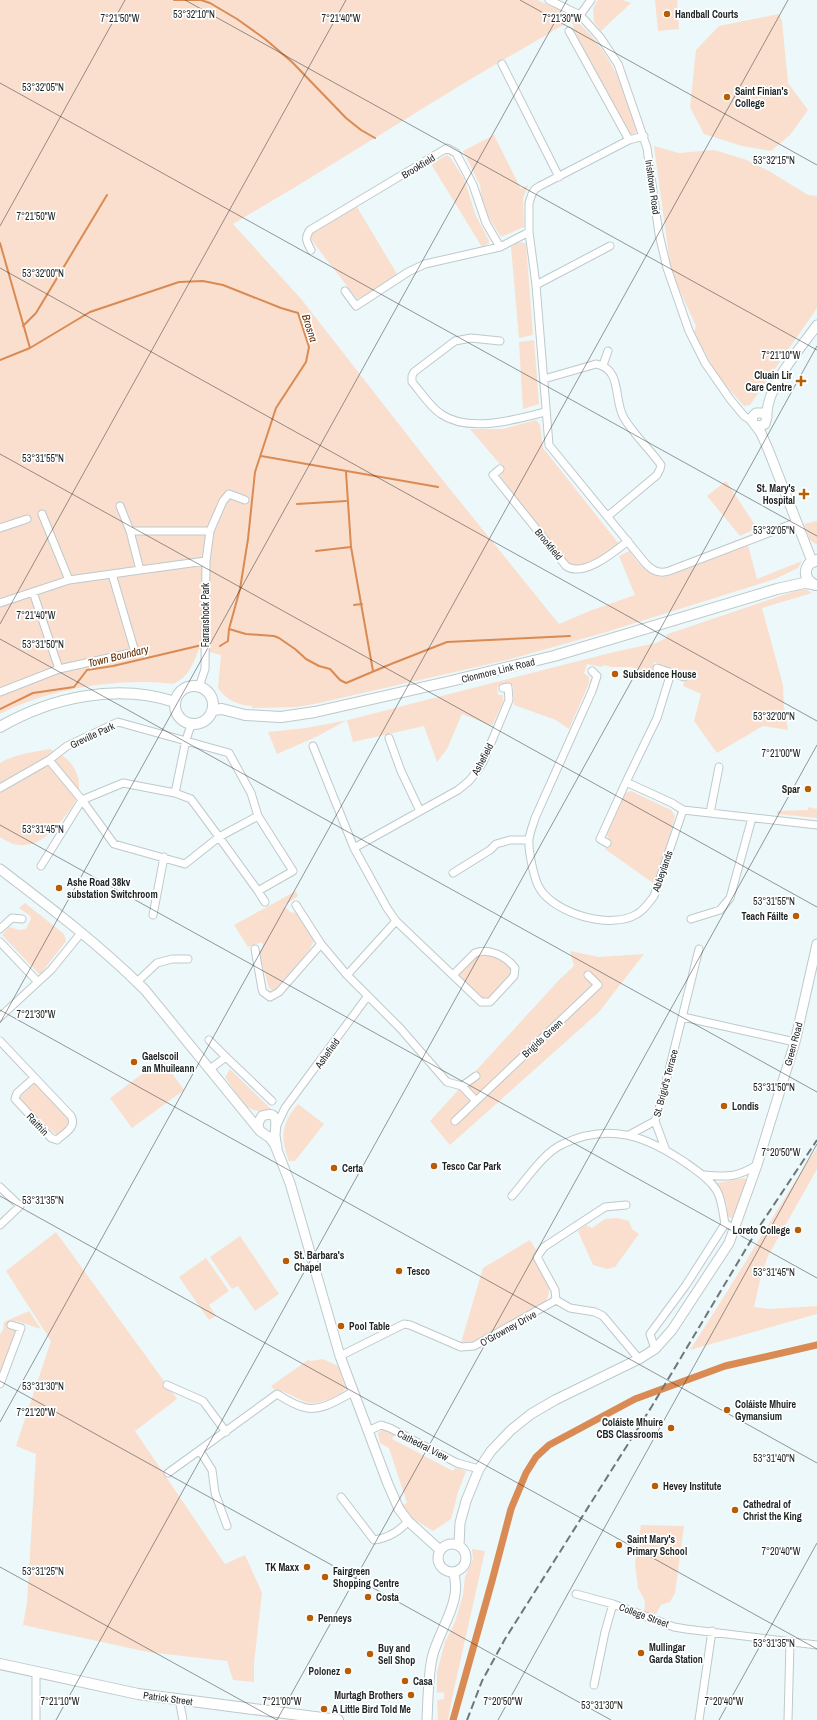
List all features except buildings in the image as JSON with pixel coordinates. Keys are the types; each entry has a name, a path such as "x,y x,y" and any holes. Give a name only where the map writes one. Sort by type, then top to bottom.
{"main road":[{"path":"815,560 809,564 805,571 807,579 815,585"},
{"name":"Clonmore Link Road","path":"777,589 805,571"},
{"name":"Clonmore Link Road","path":"213,710 222,709 245,715 281,717 315,712 554,656 777,589 804,584 815,585"},
{"path":"186,687 199,687 209,693 213,704 213,710 207,720 190,728 176,714 175,702 177,696 186,687"},
{"path":"0,727 20,715 48,705 92,695 132,693 156,695 175,702"},
{"name":"Patrick Street","path":"0,1664 138,1694 338,1720"}],"street":[{"name":"Irishtown Road","path":"549,0 580,14 600,37 618,64 644,136 659,234 667,268 689,331 705,363 728,397 744,416 755,418"},
{"path":"580,14 591,0"},
{"path":"569,32 629,140"},
{"path":"502,64 559,177"},
{"path":"644,136 629,140 535,189 529,202 529,232 536,285 548,445 652,570 662,572 797,522"},
{"name":"Brookfield","path":"311,250 306,240 306,235 310,230 447,148 456,153 473,185 480,210 486,223 500,247"},
{"path":"345,291 356,306 408,272 425,264 500,247 529,232"},
{"path":"536,285 610,246"},
{"path":"755,418 817,325"},
{"path":"500,341 471,338 455,341 414,372 412,382 439,413 458,422 501,423 545,412"},
{"path":"603,365 608,351"},
{"path":"544,379 596,364 603,365 613,374 623,416 660,465 657,475 608,516"},
{"path":"768,449 765,434 766,420 768,406 773,390"},
{"path":"755,418 763,413 766,420"},
{"path":"755,418 761,426 766,420"},
{"path":"755,418 797,522 815,560"},
{"name":"Brookfield","path":"500,469 493,474 566,566 570,569 573,570 593,564 628,542"},
{"name":"Farranshock Park","path":"199,687 205,669 206,561 210,531 223,500 229,494 245,500"},
{"path":"120,506 130,531 140,570"},
{"path":"42,514 69,580"},
{"path":"0,528 27,519"},
{"path":"130,531 210,531"},
{"path":"0,603 69,580 206,561"},
{"path":"0,692 59,669 135,652 112,574"},
{"path":"33,592 59,669"},
{"path":"657,668 684,678"},
{"name":"Abbeylands","path":"592,671 597,676 592,691 535,818 529,840 529,849 539,888 550,900 580,915 593,919 616,920 638,914 647,906 654,896 683,810"},
{"path":"607,843 600,839 657,718 671,673"},
{"name":"Ashefield","path":"354,848 458,790 469,781 477,771 509,700 508,687 503,688"},
{"name":"Greville Park","path":"0,788 48,760 67,746 118,722 229,753 251,793 258,816 293,871 258,891"},
{"path":"175,793 190,728"},
{"path":"389,738 401,771 420,812"},
{"path":"313,746 354,848 387,908 396,921 478,1001 484,1003 490,1002 514,976 515,968 513,965 493,952 480,951 475,953 453,975"},
{"path":"48,760 82,800 114,844 185,864 219,837 258,816"},
{"path":"710,813 719,767"},
{"path":"626,782 672,803 683,810 817,825"},
{"path":"41,866 82,800 123,783 175,793 191,799 265,902"},
{"path":"691,919 720,910 730,898 752,818"},
{"path":"453,873 490,850 496,844 510,840 529,840"},
{"path":"153,915 164,857"},
{"path":"0,869 81,933 137,982 161,1007 261,1131 273,1141 290,1183 340,1356 396,1503 408,1522 440,1550"},
{"path":"296,905 321,944 347,975 400,1028 448,1082 462,1086 476,1101 455,1121"},
{"path":"0,929 12,918 22,919"},
{"path":"347,975 396,921"},
{"path":"0,1017 51,970 81,933"},
{"path":"0,942 38,982"},
{"path":"254,949 262,989 270,996 279,992 321,944"},
{"name":"Green Road","path":"459,1546 460,1523 466,1501 479,1469 491,1451 511,1430 531,1414 555,1400 638,1359 652,1350 672,1330 729,1242 736,1228 758,1165 795,1042 817,944"},
{"name":"St. Brigid's Terrace","path":"664,1148 655,1122 700,949"},
{"path":"137,982 157,963 188,959"},
{"name":"Brigids Green","path":"476,1101 598,985 588,975"},
{"name":"Ashefield","path":"277,1127 285,1108 368,996"},
{"path":"683,1016 795,1042"},
{"path":"209,1040 272,1101"},
{"name":"Raithín","path":"0,1041 71,1116 74,1122 73,1126 57,1140 50,1138 15,1099 17,1093 34,1078"},
{"path":"210,1069 226,1057"},
{"path":"462,1086 476,1076"},
{"path":"237,1101 276,1120 276,1140 278,1152"},
{"path":"261,1131 258,1123 266,1116 285,1108"},
{"path":"629,1135 655,1122"},
{"path":"261,1131 270,1134 277,1127"},
{"path":"512,1196 547,1155 562,1144 596,1133 629,1135 664,1148 703,1175 718,1192 725,1224 686,1285 650,1334 652,1350"},
{"path":"703,1175 729,1177 745,1173 758,1165"},
{"path":"0,1187 20,1206 0,1225"},
{"path":"626,1204 605,1207 544,1247 537,1257 555,1290 556,1300 570,1308 595,1312 603,1316 638,1359"},
{"path":"725,1224 736,1228"},
{"name":"O'Growney Drive","path":"340,1356 404,1324 410,1325 461,1347 474,1346 556,1300"},
{"path":"0,1384 21,1328 12,1325"},
{"path":"167,1385 203,1401 226,1432"},
{"path":"168,1473 277,1394 302,1407 311,1409 324,1406 354,1392"},
{"name":"Cathedral View","path":"368,1431 381,1425 390,1428 458,1463 479,1469"},
{"path":"200,1451 212,1470 214,1494 227,1526"},
{"path":"341,1497 374,1540 381,1539 400,1531 408,1522"},
{"path":"448,1544 459,1546 465,1553 465,1561 460,1569 453,1572 445,1570 439,1563 438,1559 440,1550 448,1544"},
{"path":"427,1720 432,1657 454,1598 456,1579 453,1572"},
{"name":"College Street","path":"576,1594 613,1604 674,1627 817,1645"},
{"path":"594,1685 605,1632 613,1604"},
{"path":"699,1720 712,1631"},
{"path":"788,1720 790,1642"},
{"path":"36,1672 36,1720"},
{"path":"179,1699 183,1720"}],"shaded area":[{"path":"0,0 537,0 558,9 572,20 469,80 233,224 302,300 437,473 559,624 592,610 635,595 619,556 629,551 642,566 652,574 664,577 748,545 757,579 802,561 798,568 775,579 603,633 507,660 319,703 297,707 252,708 252,706 233,701 225,696 218,688 221,655 199,649 187,674 173,684 130,682 84,687 40,698 19,705 0,714"},
{"path":"598,0 623,0 631,3 601,31 594,22 593,8"},
{"name":"Handball Courts","path":"655,0 677,0 679,29 658,31"},
{"path":"779,14 782,21 788,83 808,110 790,135 771,151 742,146 704,134 690,107 696,50 719,26"},
{"path":"574,19 587,31 597,43 614,69 638,129 634,134 629,135 626,133 574,30 572,20"},
{"path":"494,135 521,189 528,185 523,199 524,227 501,237 489,218 482,201 480,185 463,151"},
{"path":"654,146 679,153 714,150 744,159 769,171 808,195 817,196 817,308 750,405 744,406 718,377 694,332 696,326 675,280 670,263"},
{"path":"447,155 450,157 464,179 476,216 489,241 489,243 482,247 431,164"},
{"path":"357,207 397,274 357,299 310,238 311,234"},
{"path":"522,242 526,244 533,335 519,338 511,247"},
{"path":"534,340 539,404 523,409 519,342"},
{"path":"536,420 540,425 543,448 619,544 602,556 589,562 576,565 569,564 500,477 504,469 470,429 502,429"},
{"path":"726,481 757,528 740,536 707,496"},
{"path":"817,521 817,545 810,540 804,524"},
{"path":"798,590 807,590 812,593 762,608 783,685 784,708 788,730 763,726 717,753 694,721 701,694 683,686 687,674 654,662 652,674 631,667 611,667 604,665 602,667 587,664 584,673 589,677 589,683 569,729 556,720 514,705 513,685 497,687 498,695 503,695 503,702 492,726 462,714 447,749 437,762 424,726 353,742 347,720 614,652 656,643 668,637 665,635"},
{"path":"346,720 318,736 277,754 268,732 306,728"},
{"path":"50,749 68,760 74,769 78,777 78,794 71,809 43,839 27,845 11,843 0,837 0,763 18,755"},
{"path":"631,791 671,810 675,816 664,856 653,883 605,849 610,840 607,836 607,832 625,793"},
{"path":"808,807 817,809 817,818 777,814 777,811 808,810"},
{"path":"296,891 298,896 284,906 290,912 296,913 314,941 310,949 273,991 269,988 259,953 263,947 262,942 248,947 234,925"},
{"path":"25,903 64,934 66,941 40,975 2,935 9,927 20,930 26,929 31,919 30,916 19,908"},
{"path":"570,951 599,957 644,954 599,1012 450,1145 430,1121 559,980 574,966"},
{"path":"488,953 512,968 512,973 485,1001 478,998 457,977 477,955"},
{"path":"162,1059 184,1090 132,1128 110,1098"},
{"path":"230,1069 272,1110 263,1111 249,1108 239,1098 225,1077"},
{"path":"35,1083 70,1120 70,1124 57,1136 21,1100 20,1097"},
{"path":"298,1104 324,1124 295,1161 289,1161 283,1138 285,1124 292,1111"},
{"path":"817,1148 817,1169 768,1256 761,1276 754,1307 769,1309 817,1306 817,1314 690,1350 785,1198"},
{"path":"744,1178 747,1180 733,1218 727,1217 727,1205 717,1183"},
{"path":"617,1218 629,1221 632,1229 639,1234 615,1267 607,1269 593,1265 578,1231 586,1225 592,1228 605,1219"},
{"path":"56,1232 177,1399 135,1431 225,1564 245,1555 262,1593 254,1663 254,1682 233,1680 227,1661 148,1652 23,1625 27,1603 36,1454 16,1446 51,1341 6,1271"},
{"path":"240,1236 279,1294 255,1311 238,1286 232,1289 210,1257"},
{"path":"530,1240 537,1251 533,1255 535,1260 547,1280 549,1291 547,1299 540,1306 477,1341 461,1343 483,1268"},
{"path":"206,1258 229,1291 209,1305 216,1316 209,1320 179,1277"},
{"path":"29,1311 41,1329 16,1321 8,1326 16,1329 0,1374 0,1334 3,1330 4,1322"},
{"path":"323,1359 338,1366 346,1389 338,1395 322,1402 310,1403 272,1388 271,1386 308,1360"},
{"path":"383,1429 395,1434 392,1439 453,1471 456,1467 466,1471 458,1492 451,1519 433,1531 412,1518 402,1505 407,1503 389,1448 380,1443 378,1433"},
{"path":"641,1525 684,1526 675,1593 670,1602 661,1605 655,1616 644,1613 645,1601 638,1588 635,1563"},
{"path":"472,1549 485,1551 448,1720 438,1720 437,1700 444,1699 444,1692 437,1693 437,1672 445,1642 455,1622 463,1595 465,1577 473,1559"}],"waterway":[{"name":"Brosna","path":"174,0 201,0 210,3 237,19 265,39 292,62 346,118 361,130 375,138"},
{"path":"23,326 36,313 107,195"},
{"path":"0,243 30,348"},
{"name":"Brosna","path":"0,360 30,348 90,312 179,282 203,281 223,285 281,308 298,313 309,347 306,362 276,408 255,472 248,539 240,589 229,629 228,641 220,646"},
{"path":"261,456 438,487"},
{"path":"346,472 351,547 373,671"},
{"path":"297,504 346,501"},
{"path":"316,551 351,547"},
{"path":"354,605 362,604"},
{"path":"229,629 246,634 274,636 279,638 306,659 319,666 330,669 340,680 346,683 447,642 570,636"},
{"name":"Town Boundary","path":"0,709 33,693 74,687 87,670 113,666 202,645"},
{"path":"453,1720 511,1509 526,1473 536,1457 549,1445 635,1399 725,1366 817,1345"}],"railway":[{"path":"467,1720 482,1681 505,1639 652,1406 759,1227 817,1140"}],"place":[{"name":"Handball Courts","path":"667,14"},
{"name":"Saint Finian's College","path":"727,97"},
{"name":"Cluain Lir Care Centre","path":"801,381"},
{"name":"St. Mary's Hospital","path":"804,494"},
{"name":"Subsidence House","path":"615,674"},
{"name":"Spar","path":"808,789"},
{"name":"Ashe Road 38kv substation Switchroom","path":"59,888"},
{"name":"Teach Fáilte","path":"796,916"},
{"name":"Gaelscoil an Mhuileann","path":"134,1062"},
{"name":"Londis","path":"724,1106"},
{"name":"Tesco Car Park","path":"434,1166"},
{"name":"Certa","path":"334,1168"},
{"name":"Loreto College","path":"798,1230"},
{"name":"St. Barbara's Chapel","path":"286,1261"},
{"name":"Tesco","path":"399,1271"},
{"name":"Pool Table","path":"341,1326"},
{"name":"Coláiste Mhuire Gymansium","path":"727,1410"},
{"name":"Coláiste Mhuire CBS Classrooms","path":"671,1428"},
{"name":"Hevey Institute","path":"655,1486"},
{"name":"Cathedral of Christ the King","path":"735,1510"},
{"name":"Saint Mary's Primary School","path":"619,1545"},
{"name":"TK Maxx","path":"307,1567"},
{"name":"Fairgreen Shopping Centre","path":"325,1577"},
{"name":"Costa","path":"368,1597"},
{"name":"Penneys","path":"310,1618"},
{"name":"Mullingar Garda Station","path":"641,1653"},
{"name":"Buy and Sell Shop","path":"370,1654"},
{"name":"Polonez","path":"348,1671"},
{"name":"Casa","path":"405,1681"},
{"name":"Murtagh Brothers","path":"411,1695"},
{"name":"A Little Bird Told Me","path":"324,1709"}]}
